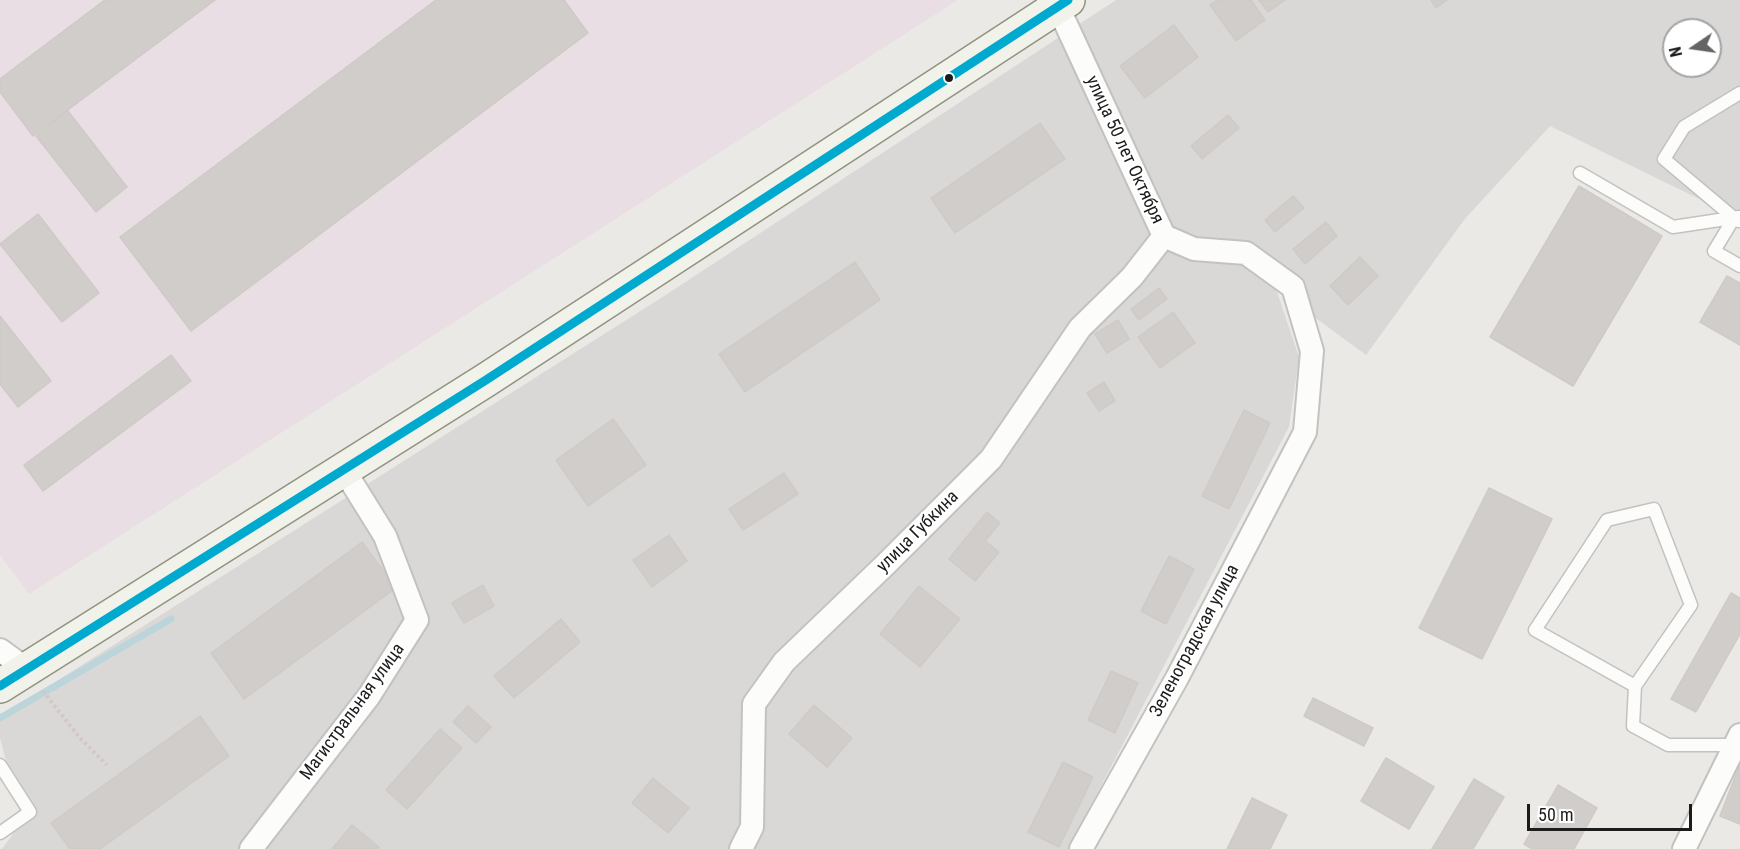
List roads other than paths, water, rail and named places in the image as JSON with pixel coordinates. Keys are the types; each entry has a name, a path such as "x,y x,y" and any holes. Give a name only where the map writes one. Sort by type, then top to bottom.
{"main road":[{"path":"16,673 344,470 695,245 1058,2"}],"street":[{"name":"улица 50 лет Октября","path":"1058,2 1164,236 1194,249 1246,253 1293,287 1312,351 1305,432"},
{"name":"улица Губкина","path":"741,849 752,827 754,704 784,662 991,459 1080,328 1132,277 1164,236"},
{"name":"Зеленоградская улица","path":"1081,849 1177,678 1305,432"},
{"name":"Магистральная улица","path":"251,849 369,696 417,620 385,536 344,470"},
{"path":"1684,849 1738,740"}],"lane":[{"path":"1738,219 1664,159 1684,127 1740,93"},
{"path":"1580,173 1673,227 1738,219"},
{"path":"1738,219 1714,251 1740,266"},
{"path":"1635,686 1535,630 1607,520 1654,509 1691,605 1635,686 1633,726 1668,745 1738,740"},
{"path":"0,765 30,812 0,833"}],"waterway":[{"path":"0,718 171,619"}]}
